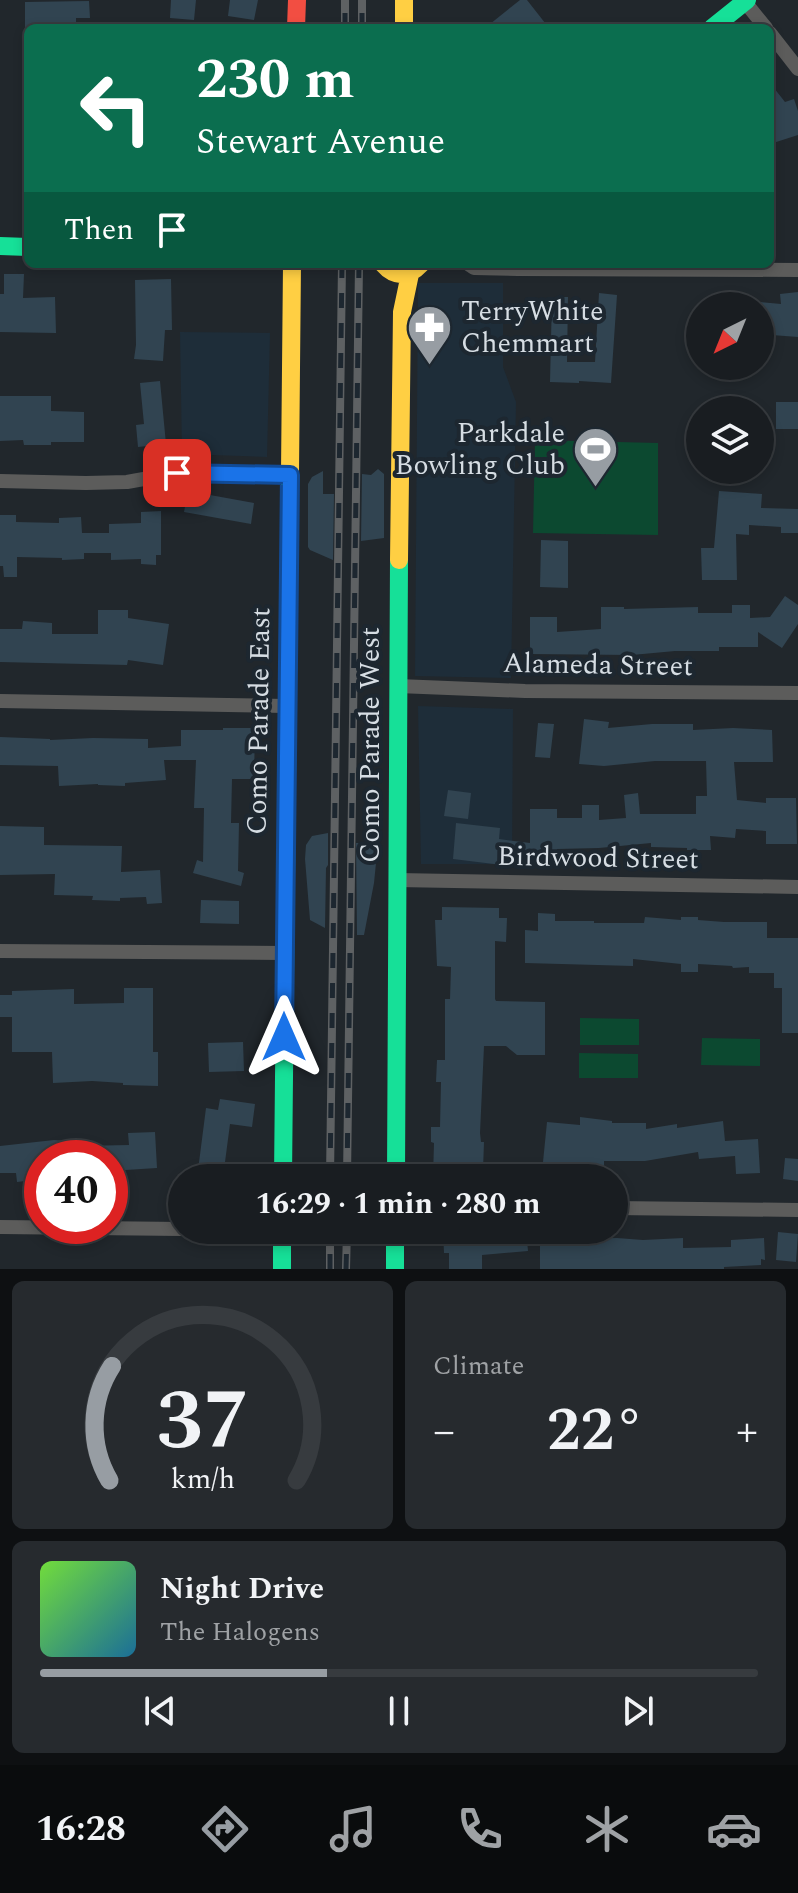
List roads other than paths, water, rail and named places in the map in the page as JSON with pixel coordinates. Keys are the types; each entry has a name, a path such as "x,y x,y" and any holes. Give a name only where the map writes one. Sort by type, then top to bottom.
{"street":[{"path":"296,24 297,0"},
{"path":"404,0 404,24"},
{"path":"717,24 746,1 763,24"},
{"path":"774,38 798,69"},
{"path":"0,246 24,247"},
{"name":"Como Parade East","path":"283,1164 292,268"},
{"name":"Como Parade West","path":"394,268 402,312 396,1164"},
{"path":"474,268 798,270"},
{"path":"0,481 127,482 177,473 290,475"},
{"name":"Alameda Street","path":"398,686 525,691 798,693"},
{"path":"0,701 288,706"},
{"name":"Birdwood Street","path":"397,880 798,887"},
{"path":"0,951 284,953"},
{"path":"628,1208 798,1210"},
{"path":"0,1227 168,1229"},
{"path":"282,1244 282,1269"},
{"path":"395,1244 395,1269"}],"railway":[{"path":"345,0 345,24"},
{"path":"362,0 362,24"},
{"path":"330,1164 342,268"},
{"path":"347,1164 359,268"},
{"path":"330,1244 330,1269"},
{"path":"346,1269 347,1244"}],"place":[{"name":"TerryWhite Chemmart","path":"430,366"},
{"name":"Parkdale Bowling Club","path":"596,488"}]}
